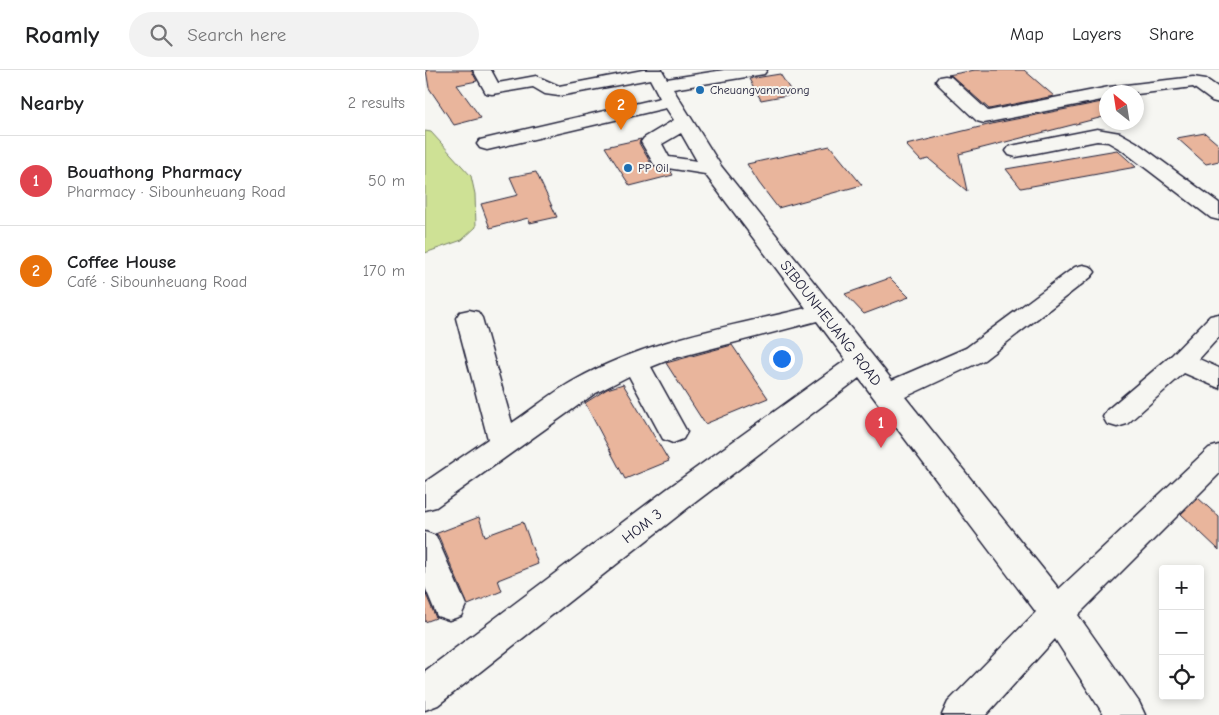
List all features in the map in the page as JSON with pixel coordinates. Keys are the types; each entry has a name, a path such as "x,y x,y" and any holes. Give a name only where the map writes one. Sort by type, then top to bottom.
{"street":[{"path":"482,70 492,90 536,82 555,91 665,90"},
{"path":"487,144 665,90 758,70"},
{"path":"945,81 984,117 1099,95"},
{"path":"1144,88 1193,82 1200,83 1219,97"},
{"path":"665,90 651,142 662,162 711,169"},
{"name":"SIBOUNHEUANG ROAD","path":"665,90 711,169 1057,613 1126,715"},
{"path":"1016,151 1097,135 1113,136 1219,213"},
{"path":"886,394 975,354 1083,272"},
{"path":"425,498 584,387 663,352 823,312"},
{"path":"469,318 503,442"},
{"path":"1117,417 1181,361 1219,322"},
{"path":"1181,361 1219,379"},
{"name":"HOM 3","path":"425,693 678,498 862,362"},
{"path":"637,363 673,432"},
{"path":"961,715 1057,613 1219,456"},
{"path":"425,545 449,605"}],"green space":[{"path":"425,131 431,132 471,176 475,194 476,227 462,240 425,253"}],"building":[{"path":"426,70 471,70 477,81 457,85 481,118 454,125 429,88"},
{"path":"975,70 1024,70 1054,96 989,109 952,76 948,75"},
{"path":"780,74 793,94 761,100 749,79"},
{"path":"1099,103 1099,118 959,154 967,191 929,159 921,161 906,145 996,123"},
{"path":"1205,133 1219,145 1219,161 1206,164 1177,138"},
{"path":"641,139 639,143 653,167 670,170 673,175 630,186 605,147"},
{"path":"830,146 862,185 778,208 747,164"},
{"path":"1117,150 1136,167 1021,188 1006,169"},
{"path":"536,172 557,217 530,223 528,218 490,228 481,204 518,195 510,177"},
{"path":"890,278 909,297 864,314 845,294"},
{"path":"732,345 768,398 705,424 666,363"},
{"path":"623,384 669,461 625,479 585,403 607,389"},
{"path":"1198,498 1219,517 1219,550 1181,514"},
{"path":"479,517 485,536 523,522 538,564 498,580 502,591 468,605 438,535 435,534"},
{"path":"425,592 436,618 425,622"}],"place":[{"name":"Cheuangvannavong","path":"700,90"},
{"name":"Coffee House","path":"621,130"},
{"name":"PP Oil","path":"628,168"},
{"name":"Bouathong Pharmacy","path":"881,448"}]}
